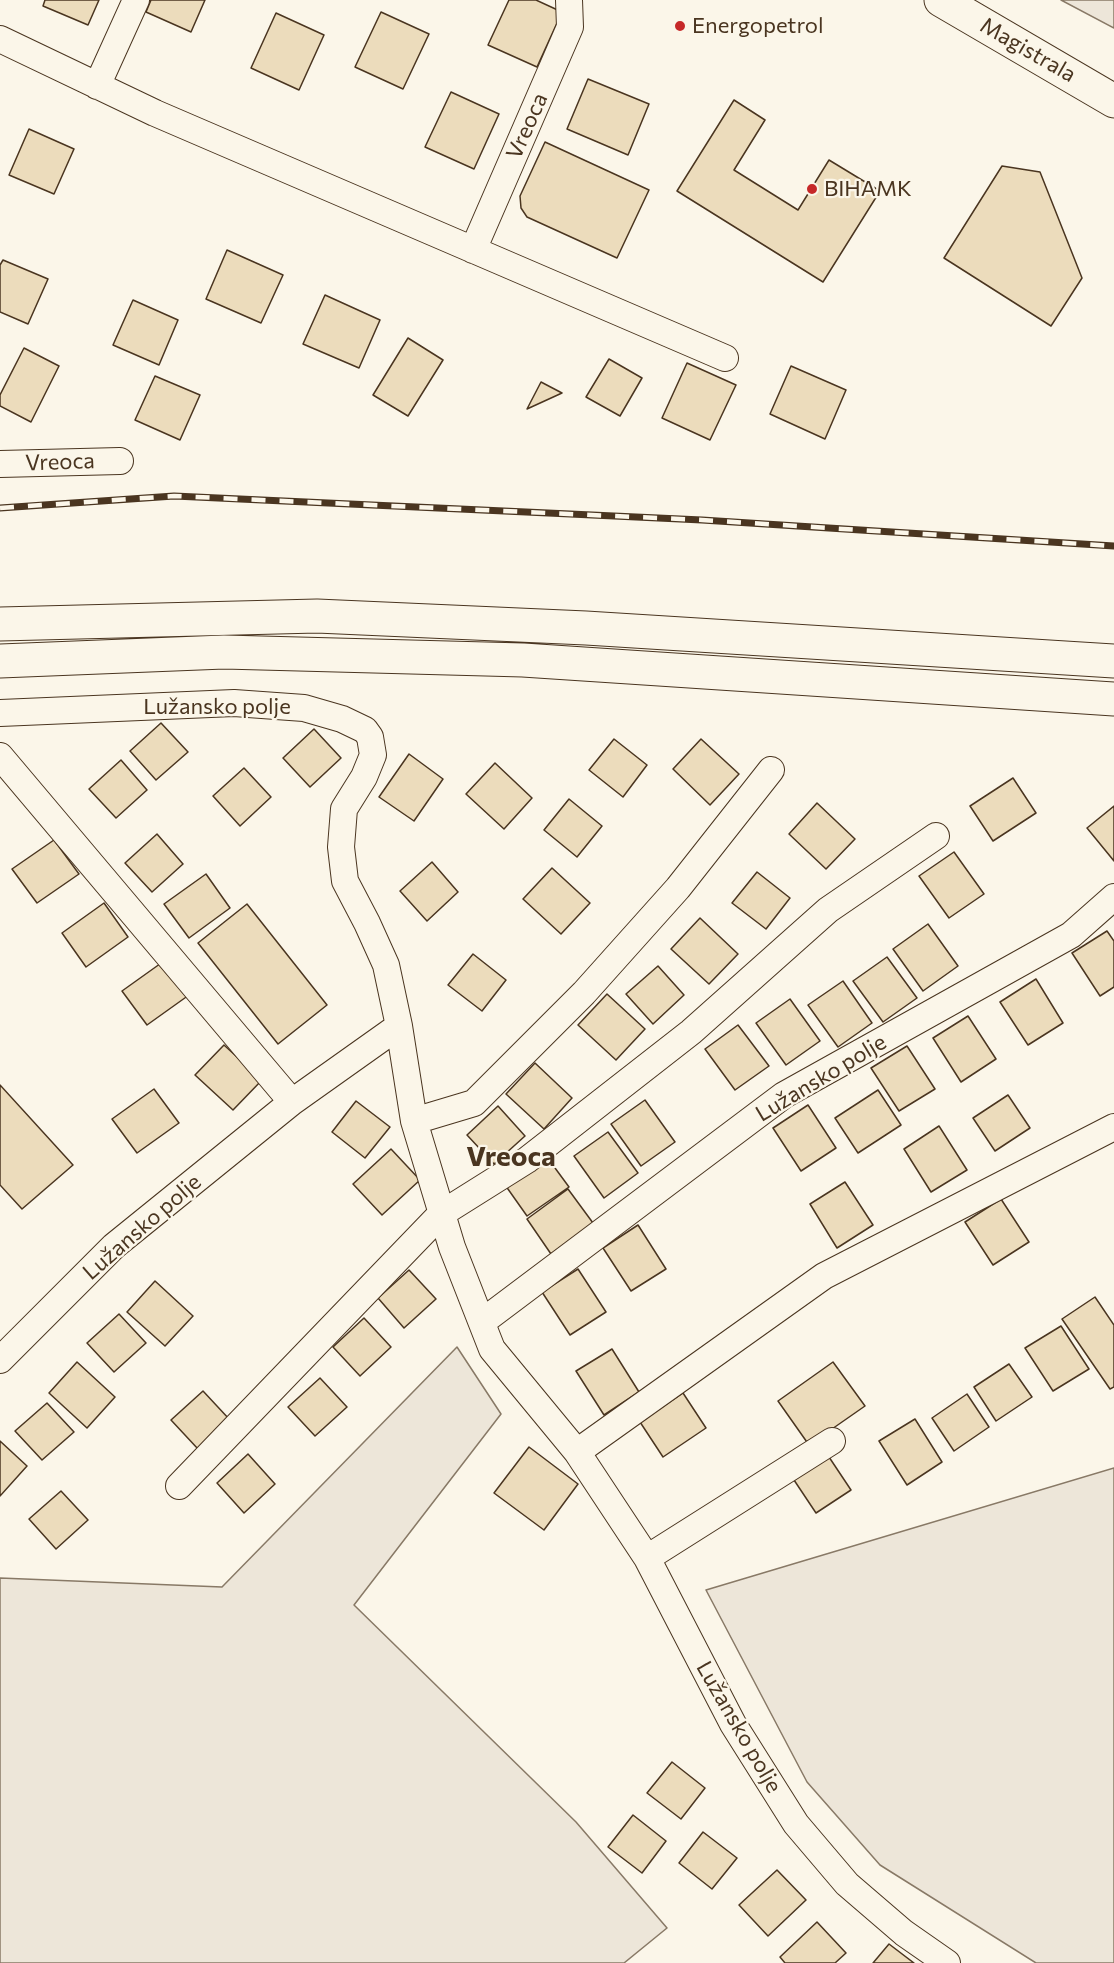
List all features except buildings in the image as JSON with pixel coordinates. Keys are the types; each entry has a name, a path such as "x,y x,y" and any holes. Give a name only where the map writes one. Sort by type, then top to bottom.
{"main road":[{"name":"Magistrala","path":"941,0 1114,101"},
{"path":"0,624 317,616 586,628 1114,661"},
{"path":"0,661 224,652 523,660 1114,699"}],"street":[{"path":"97,86 136,0"},
{"name":"Vreoca","path":"473,250 570,27 568,0"},
{"path":"0,39 97,86 724,358"},
{"name":"Vreoca","path":"0,464 120,460"},
{"name":"Lužansko polje","path":"0,713 234,703 304,708 342,719 365,730 370,737 373,755 364,777 344,809 341,847 345,881 386,964 399,1026 414,1122 441,1214 492,1349 577,1452 647,1558 733,1724 796,1824 847,1884 904,1933 947,1963"},
{"path":"0,756 292,1102"},
{"path":"414,1122 474,1103 584,993 678,888 771,770"},
{"path":"179,1486 441,1214 527,1160 691,1032 828,910 936,836"},
{"name":"Lužansko polje","path":"482,1322 784,1095 1071,935 1114,897"},
{"name":"Lužansko polje","path":"0,1360 114,1246 292,1102 399,1026"},
{"path":"577,1452 824,1276 1114,1127"},
{"path":"647,1558 832,1441"}],"shaded area":[{"path":"1061,0 1114,0 1114,28"},
{"path":"457,1347 501,1414 354,1605 576,1822 667,1928 624,1963 0,1963 0,1578 222,1587"},
{"path":"1114,1468 1114,1963 1036,1963 880,1865 807,1782 706,1590"}],"railway":[{"path":"0,508 174,496 702,520 1114,546"}],"place":[{"name":"Energopetrol","path":"680,26"},
{"name":"BIHAMK","path":"812,189"}],"district":[{"name":"Vreoca","path":"511,1157"}]}
